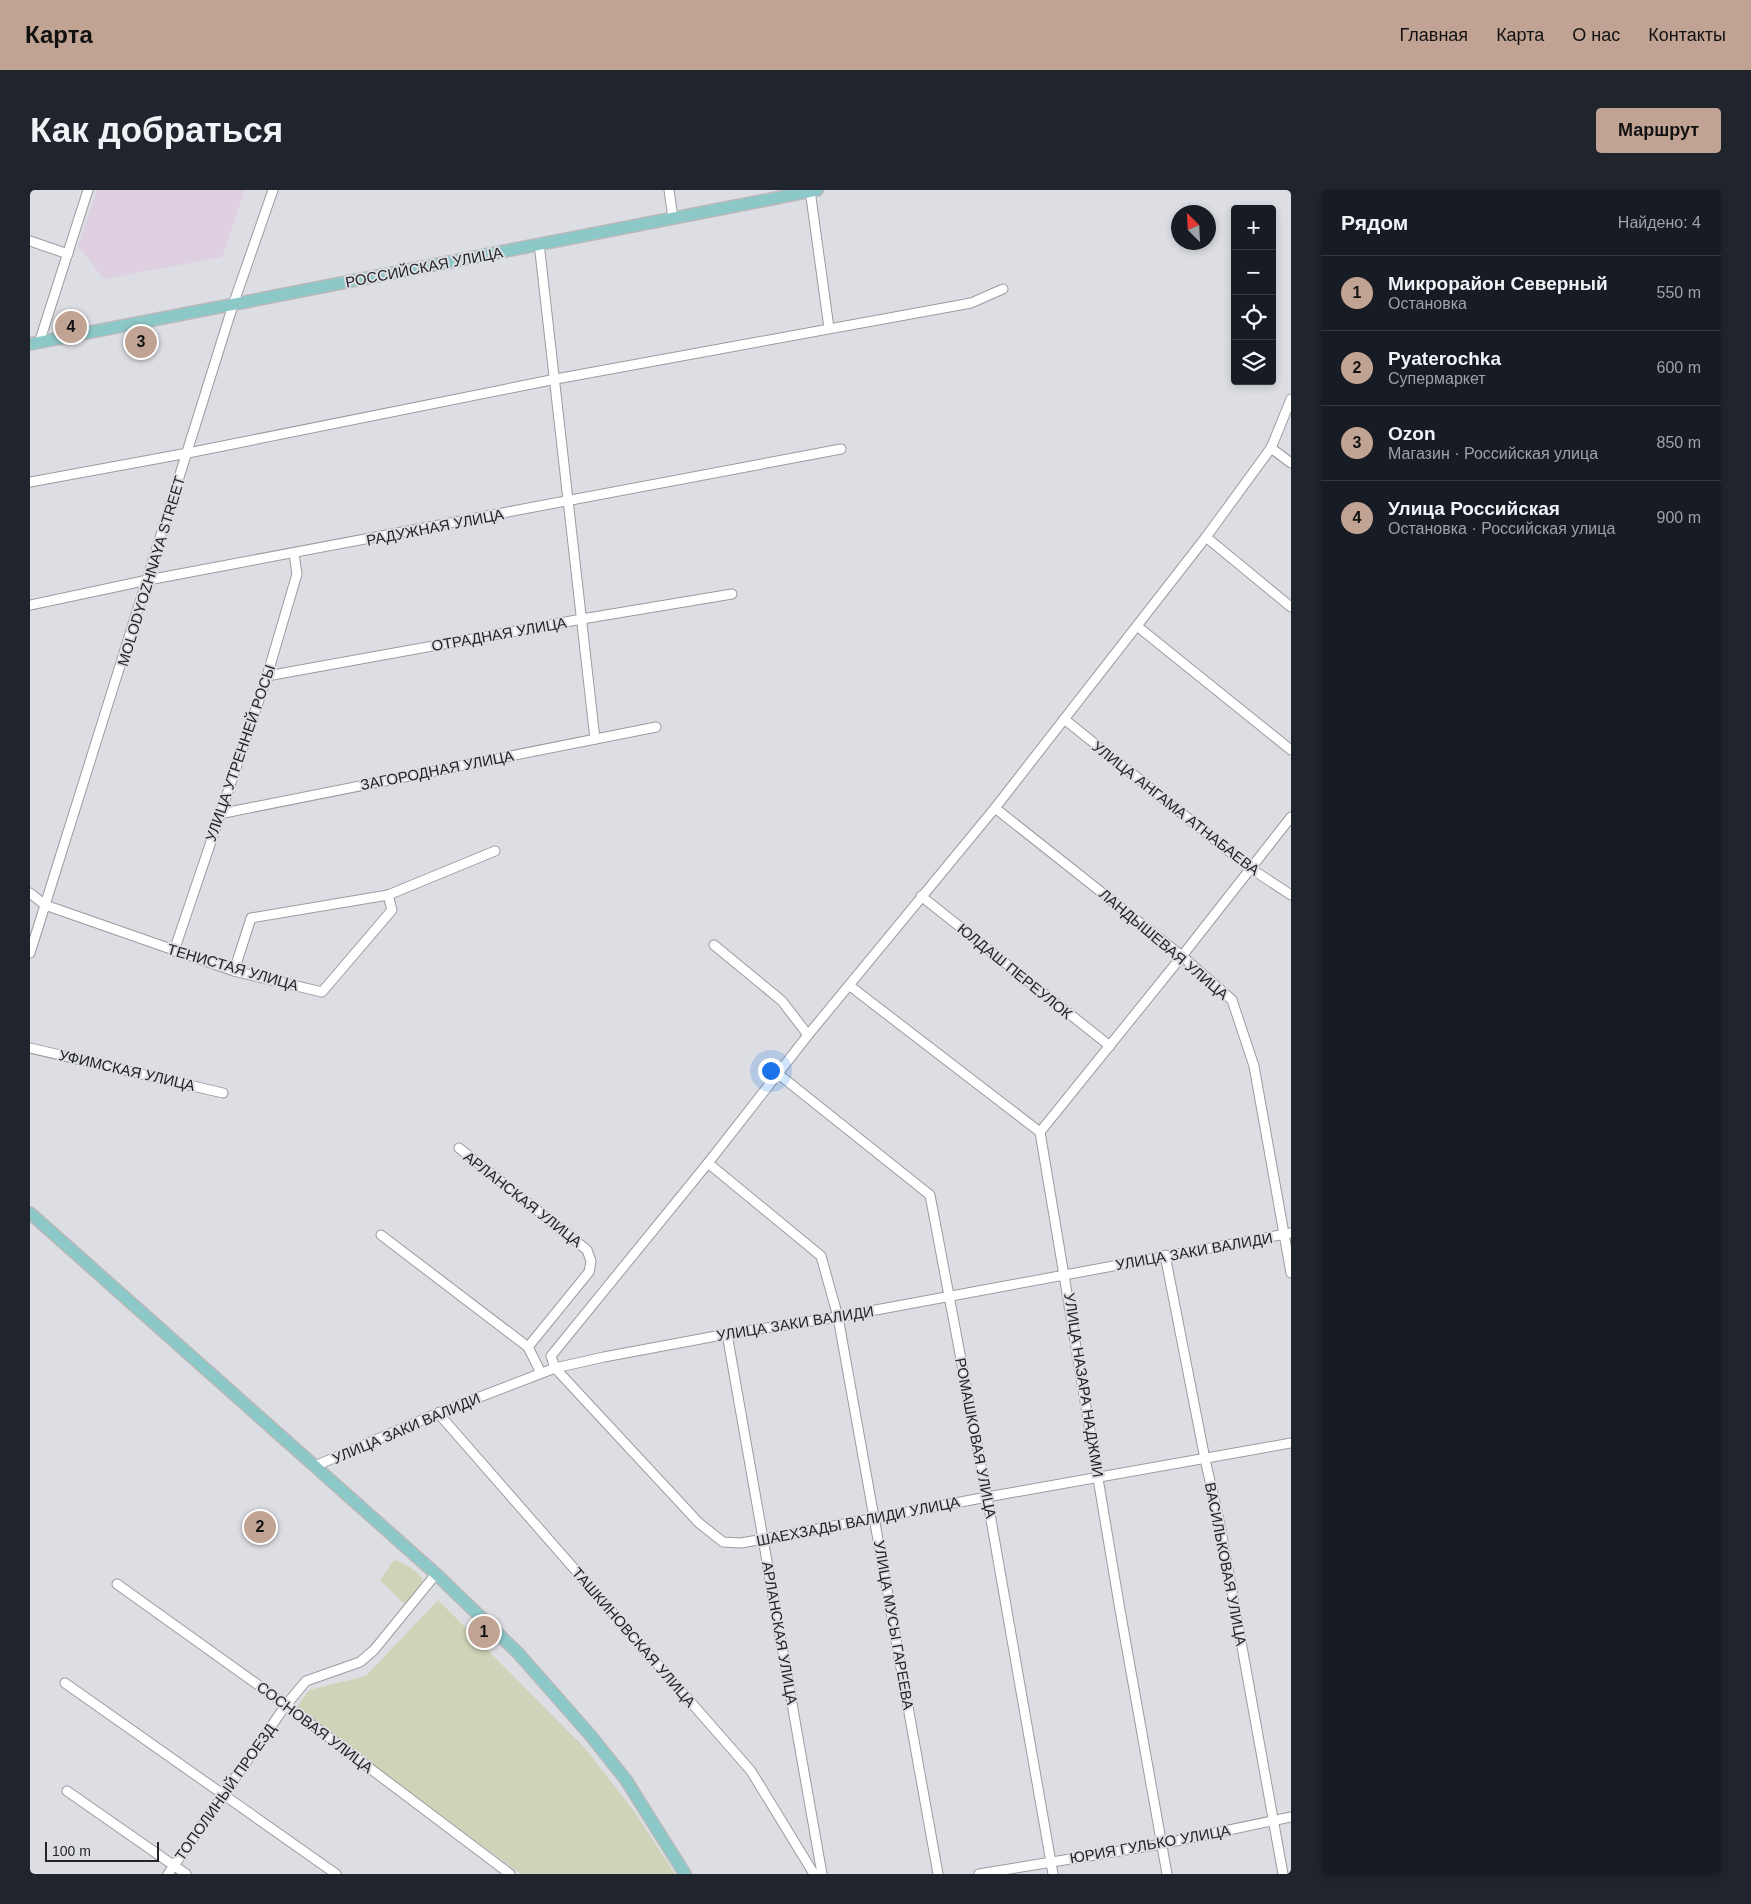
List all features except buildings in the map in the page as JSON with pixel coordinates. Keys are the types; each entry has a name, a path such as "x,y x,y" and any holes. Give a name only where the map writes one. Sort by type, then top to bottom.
{"main road":[{"name":"РОССИЙСКАЯ УЛИЦА","path":"34,344 813,190"},
{"path":"30,1213 436,1574 518,1653 591,1736 626,1780 685,1874"}],"street":[{"path":"34,344 68,254 88,190"},
{"name":"MOLODYOZHNAYA STREET","path":"30,953 233,305 273,190"},
{"path":"669,190 673,218"},
{"path":"813,190 829,328"},
{"path":"30,241 68,254"},
{"path":"540,244 595,739"},
{"path":"30,482 188,453 556,379 971,303 1003,289"},
{"path":"555,1368 552,1356 708,1163 777,1073 995,808 1206,536 1271,448 1291,399"},
{"path":"1271,448 1291,464"},
{"name":"РАДУЖНАЯ УЛИЦА","path":"30,605 148,580 841,450"},
{"path":"1206,536 1291,607"},
{"name":"УЛИЦА УТРЕННЕЙ РОСЫ","path":"174,951 266,676 297,574 294,554"},
{"name":"ОТРАДНАЯ УЛИЦА","path":"266,676 732,594"},
{"path":"1137,626 1291,750"},
{"name":"УЛИЦА АНГАМА АТНАБАЕВА","path":"1064,718 1250,868 1291,895"},
{"name":"ЗАГОРОДНАЯ УЛИЦА","path":"219,814 656,727"},
{"name":"ЛАНДЫШЕВАЯ УЛИЦА","path":"995,808 1182,956 1232,1000 1254,1066 1288,1234 1291,1272"},
{"path":"850,986 1040,1132 1291,817"},
{"path":"234,971 251,918 388,895 495,851"},
{"name":"ТЕНИСТАЯ УЛИЦА","path":"30,893 45,905 174,951 234,971 322,992 392,910 388,895"},
{"name":"ЮЛДАШ ПЕРЕУЛОК","path":"921,896 1110,1046"},
{"path":"714,945 782,1001 808,1035"},
{"name":"УФИМСКАЯ УЛИЦА","path":"30,1048 223,1094"},
{"name":"РОМАШКОВАЯ УЛИЦА","path":"777,1073 930,1195 987,1497 1053,1874"},
{"name":"УЛИЦА НАЗАРА НАДЖМИ","path":"1040,1132 1167,1874"},
{"name":"АРЛАНСКАЯ УЛИЦА","path":"459,1148 587,1250 591,1261 589,1272 528,1347"},
{"name":"УЛИЦА МУСЫ ГАРЕЕВА","path":"708,1163 821,1256 838,1317 938,1874"},
{"name":"УЛИЦА ЗАКИ ВАЛИДИ","path":"315,1466 438,1412 555,1368 727,1334 838,1317 1165,1255 1288,1234"},
{"path":"381,1235 528,1347 542,1373"},
{"name":"ВАСИЛЬКОВАЯ УЛИЦА","path":"1165,1255 1205,1459 1220,1525 1284,1874"},
{"name":"АРЛАНСКАЯ УЛИЦА","path":"727,1334 822,1874"},
{"name":"ШАЕХЗАДЫ ВАЛИДИ УЛИЦА","path":"555,1368 699,1523 723,1542 741,1543 764,1539 1291,1443"},
{"name":"ТАШКИНОВСКАЯ УЛИЦА","path":"438,1412 752,1771 814,1874"},
{"name":"ТОПОЛИНЫЙ ПРОЕЗД","path":"168,1874 286,1705 306,1681 360,1662 374,1650 436,1574"},
{"name":"СОСНОВАЯ УЛИЦА","path":"116,1584 286,1705 510,1874"},
{"path":"65,1683 336,1874"},
{"path":"67,1791 186,1874"},
{"name":"ЮРИЯ ГУЛЬКО УЛИЦА","path":"979,1874 1162,1844 1291,1817"}],"shaded area":[{"path":"97,190 245,190 222,257 104,279 78,246"}],"green space":[{"path":"394,1560 412,1569 423,1581 420,1590 407,1603 402,1602 380,1580"},
{"path":"438,1600 584,1747 634,1811 675,1874 521,1874 296,1709 309,1690 366,1676"}],"place":[{"name":"Улица Российская","path":"71,327"},
{"name":"Ozon","path":"141,342"},
{"name":"Pyaterochka","path":"260,1527"},
{"name":"Микрорайон Северный","path":"484,1632"}]}
